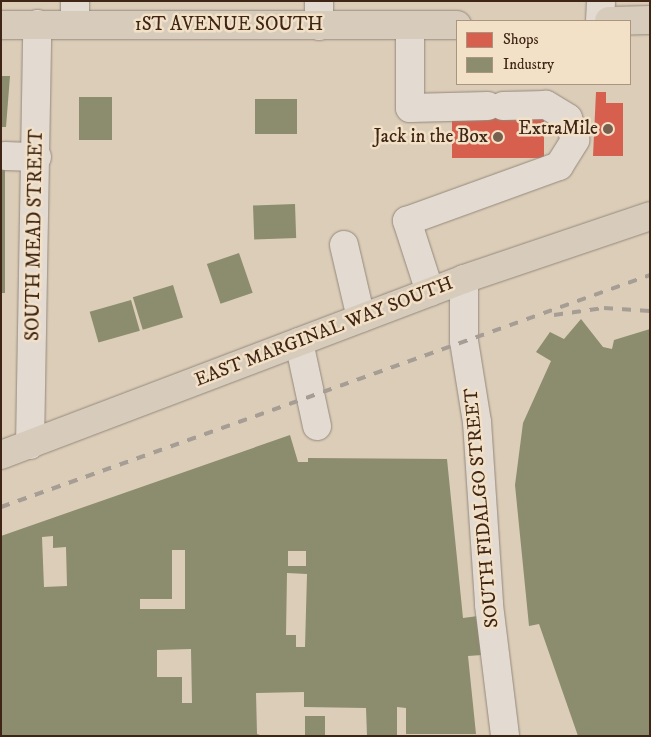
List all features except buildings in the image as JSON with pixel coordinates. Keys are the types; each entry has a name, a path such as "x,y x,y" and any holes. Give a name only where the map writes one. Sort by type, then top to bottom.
{"main road":[{"name":"1ST AVENUE SOUTH","path":"1,25 38,24 75,13 319,14 410,26 456,24"},
{"path":"631,20 650,20"},
{"name":"EAST MARGINAL WAY SOUTH","path":"1,455 464,279 650,216"}],"street":[{"path":"600,20 601,1"},
{"name":"SOUTH MEAD STREET","path":"30,445 38,157 38,24"},
{"path":"410,26 410,108 546,105 568,118 575,140 559,166 407,221 430,292"},
{"path":"5,156 38,157"},
{"path":"344,245 361,318"},
{"name":"SOUTH FIDALGO STREET","path":"464,279 467,423 505,736"},
{"path":"299,342 317,426"}],"railway":[{"path":"1,507 650,275"},
{"path":"554,315 604,308 650,311"}],"place":[{"name":"ExtraMile","path":"608,129"},
{"name":"Jack in the Box","path":"498,137"}]}
